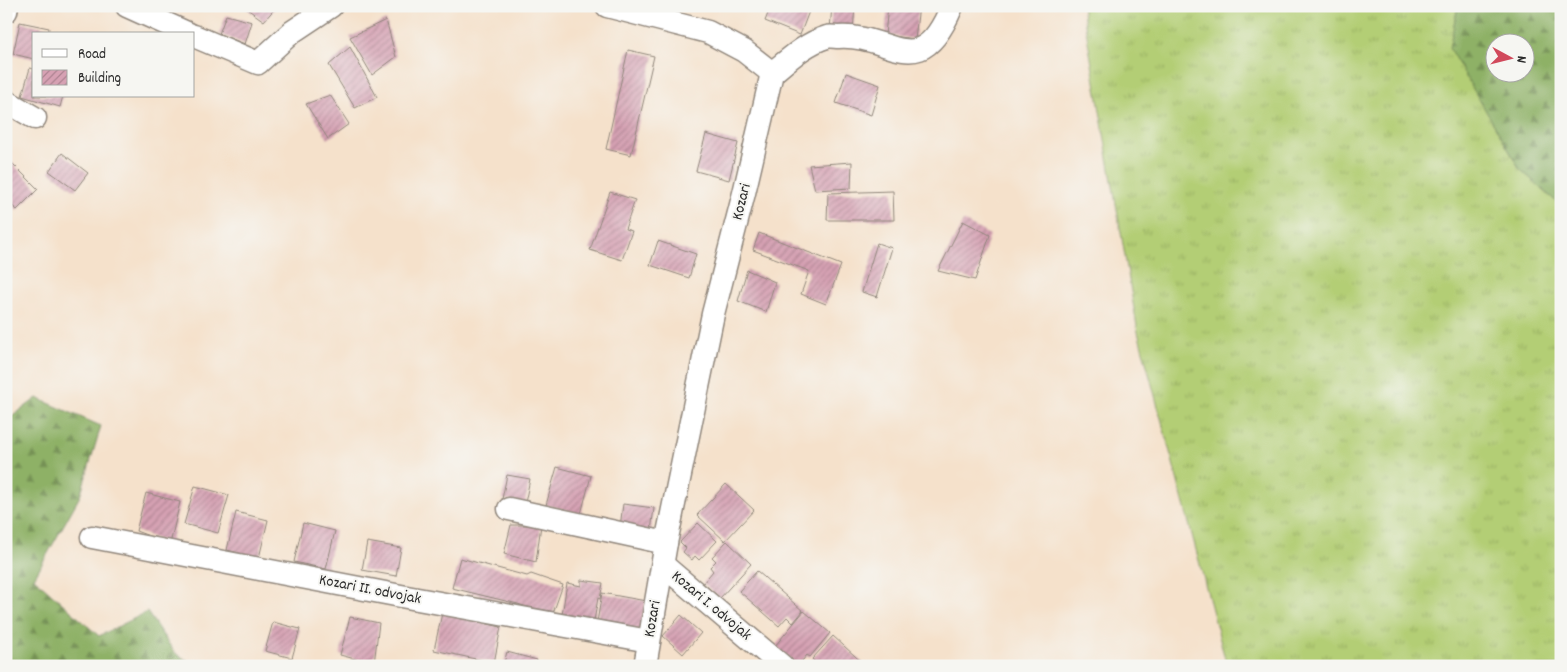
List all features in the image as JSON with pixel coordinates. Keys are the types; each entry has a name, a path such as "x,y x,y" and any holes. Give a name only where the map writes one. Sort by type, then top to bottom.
{"street":[{"path":"6,11 7,6"},
{"path":"127,6 185,32"},
{"path":"195,36 258,63 292,32 331,6"},
{"path":"607,6 645,11 708,32 744,51 772,72 801,50 827,37 852,36 901,51 915,50 928,44 944,26 952,6"},
{"name":"Kozari","path":"645,666 664,554 713,314 772,72"},
{"path":"6,101 35,118"},
{"path":"509,510 664,554"},
{"name":"Kozari II. odvojak","path":"92,537 649,640"},
{"name":"Kozari I. odvojak","path":"664,554 782,666"}],"green space":[{"path":"1082,6 1458,6 1450,48 1520,169 1561,206 1561,666 1227,666 1138,332"},
{"path":"1458,6 1561,6 1561,206 1520,169 1449,48"},
{"path":"37,398 101,426 80,496 34,578 99,636 147,612 175,653 196,666 6,666 6,421"}],"building":[{"path":"243,6 277,6 264,21"},
{"path":"771,6 811,6 800,35 765,21"},
{"path":"832,6 855,6 853,31 830,29"},
{"path":"888,6 919,6 915,39 885,35"},
{"path":"226,15 252,22 245,44 219,34"},
{"path":"386,20 396,57 372,75 350,37"},
{"path":"20,22 49,28 48,32 32,32 32,59 13,54"},
{"path":"350,47 377,97 355,108 329,65"},
{"path":"628,50 654,56 631,155 606,149"},
{"path":"30,68 32,68 32,98 62,98 60,107 22,96"},
{"path":"846,73 880,85 871,115 836,103"},
{"path":"330,95 349,124 328,139 306,104"},
{"path":"706,134 738,143 729,180 696,171"},
{"path":"62,153 88,173 75,190 49,171"},
{"path":"10,161 38,189 17,210 6,200 6,165"},
{"path":"852,162 851,188 815,190 809,165"},
{"path":"893,191 894,220 827,220 828,193"},
{"path":"610,192 635,200 625,229 632,231 622,260 590,250"},
{"path":"963,221 990,235 975,280 938,271"},
{"path":"759,233 841,265 826,304 801,294 809,271 753,250"},
{"path":"658,241 696,254 689,278 650,265"},
{"path":"877,243 892,248 877,297 862,292"},
{"path":"747,270 775,282 766,312 738,301"},
{"path":"557,467 591,476 581,514 546,505"},
{"path":"507,475 530,479 525,503 502,499"},
{"path":"726,484 754,510 725,541 697,515"},
{"path":"195,486 229,495 218,533 184,524"},
{"path":"146,493 180,502 170,544 136,531"},
{"path":"623,504 654,508 651,531 620,527"},
{"path":"236,512 268,520 259,558 227,550"},
{"path":"303,523 335,531 326,569 294,562"},
{"path":"698,523 717,541 699,560 695,556 692,560 683,552 686,548 680,542"},
{"path":"511,525 541,525 536,562 504,554"},
{"path":"727,541 751,564 720,598 703,583 713,571 710,567 716,561 712,557"},
{"path":"367,542 401,548 396,576 362,570"},
{"path":"460,558 527,576 531,574 563,585 552,616 518,604 452,588"},
{"path":"757,571 803,611 793,623 787,617 779,626 739,591"},
{"path":"581,580 603,583 594,621 562,615 567,583 581,586"},
{"path":"602,593 646,601 640,630 597,622"},
{"path":"804,611 830,633 810,657 807,655 798,666 775,646"},
{"path":"442,613 501,627 494,663 434,650"},
{"path":"681,615 701,633 683,654 663,636"},
{"path":"350,617 379,623 374,664 340,655"},
{"path":"273,622 300,629 292,658 265,651"},
{"path":"833,636 866,666 820,666 812,659"},
{"path":"507,652 537,660 535,666 503,666"}]}
